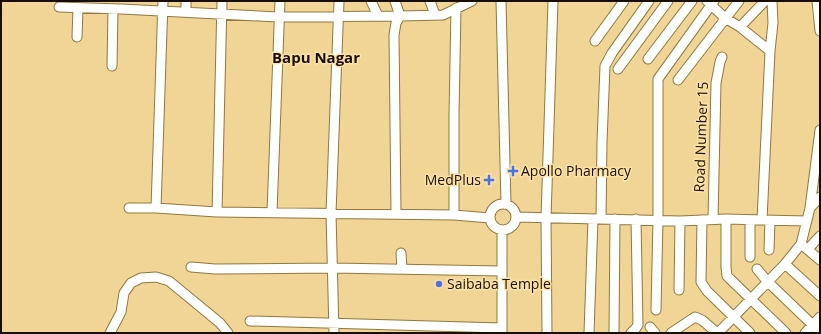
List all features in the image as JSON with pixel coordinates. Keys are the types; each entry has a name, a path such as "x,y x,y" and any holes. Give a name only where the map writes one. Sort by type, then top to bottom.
{"street":[{"path":"156,208 162,11 164,1"},
{"path":"186,1 186,12"},
{"path":"217,212 222,1"},
{"path":"272,212 278,17 280,1"},
{"path":"335,328 332,213 337,17 339,1"},
{"path":"371,1 378,16"},
{"path":"395,1 400,16 396,23 394,35 396,213"},
{"path":"430,1 435,15"},
{"path":"501,1 506,204"},
{"path":"547,333 546,218 553,1"},
{"path":"595,41 624,1"},
{"path":"589,333 602,142 605,66 612,53 649,1"},
{"path":"618,69 668,1"},
{"path":"648,59 692,1"},
{"path":"678,80 739,1"},
{"path":"740,27 765,1"},
{"path":"769,250 766,220 772,1"},
{"path":"817,1 820,31"},
{"path":"60,7 78,8 118,6 162,11 278,17 337,17 443,15 467,2"},
{"path":"656,310 658,220 658,79 711,2 725,18 740,27 770,51"},
{"path":"112,66 118,6"},
{"path":"78,8 78,37"},
{"path":"454,215 456,8"},
{"name":"Road Number 15","path":"713,219 716,83 722,57"},
{"path":"805,246 807,221 820,130"},
{"path":"810,208 820,197"},
{"path":"506,204 512,208 516,216 512,227 507,230 502,230 493,226 490,218 493,208 498,205 506,204"},
{"path":"129,208 156,208 217,212 396,213 490,218"},
{"path":"516,216 680,221 713,219 807,221"},
{"path":"614,333 615,219"},
{"path":"631,333 638,325 636,219"},
{"path":"726,219 726,273 731,280 786,333"},
{"path":"702,220 702,286 750,333"},
{"path":"750,220 750,257"},
{"path":"679,290 680,221"},
{"path":"250,321 335,328 502,331 502,230"},
{"path":"671,333 695,317 699,318 718,333 767,281 805,246 820,236"},
{"path":"805,246 820,260"},
{"path":"401,253 402,269"},
{"path":"785,264 820,296"},
{"path":"191,267 215,269 333,268 501,271"},
{"path":"757,269 767,281 820,332"},
{"path":"110,333 121,312 124,293 131,283 141,278 156,277 169,281 220,323 228,333"},
{"path":"805,333 820,317"}],"place":[{"name":"Apollo Pharmacy","path":"513,171"},
{"name":"MedPlus","path":"489,180"},
{"name":"Saibaba Temple","path":"439,284"}],"district":[{"name":"Bapu Nagar","path":"316,58"}]}
